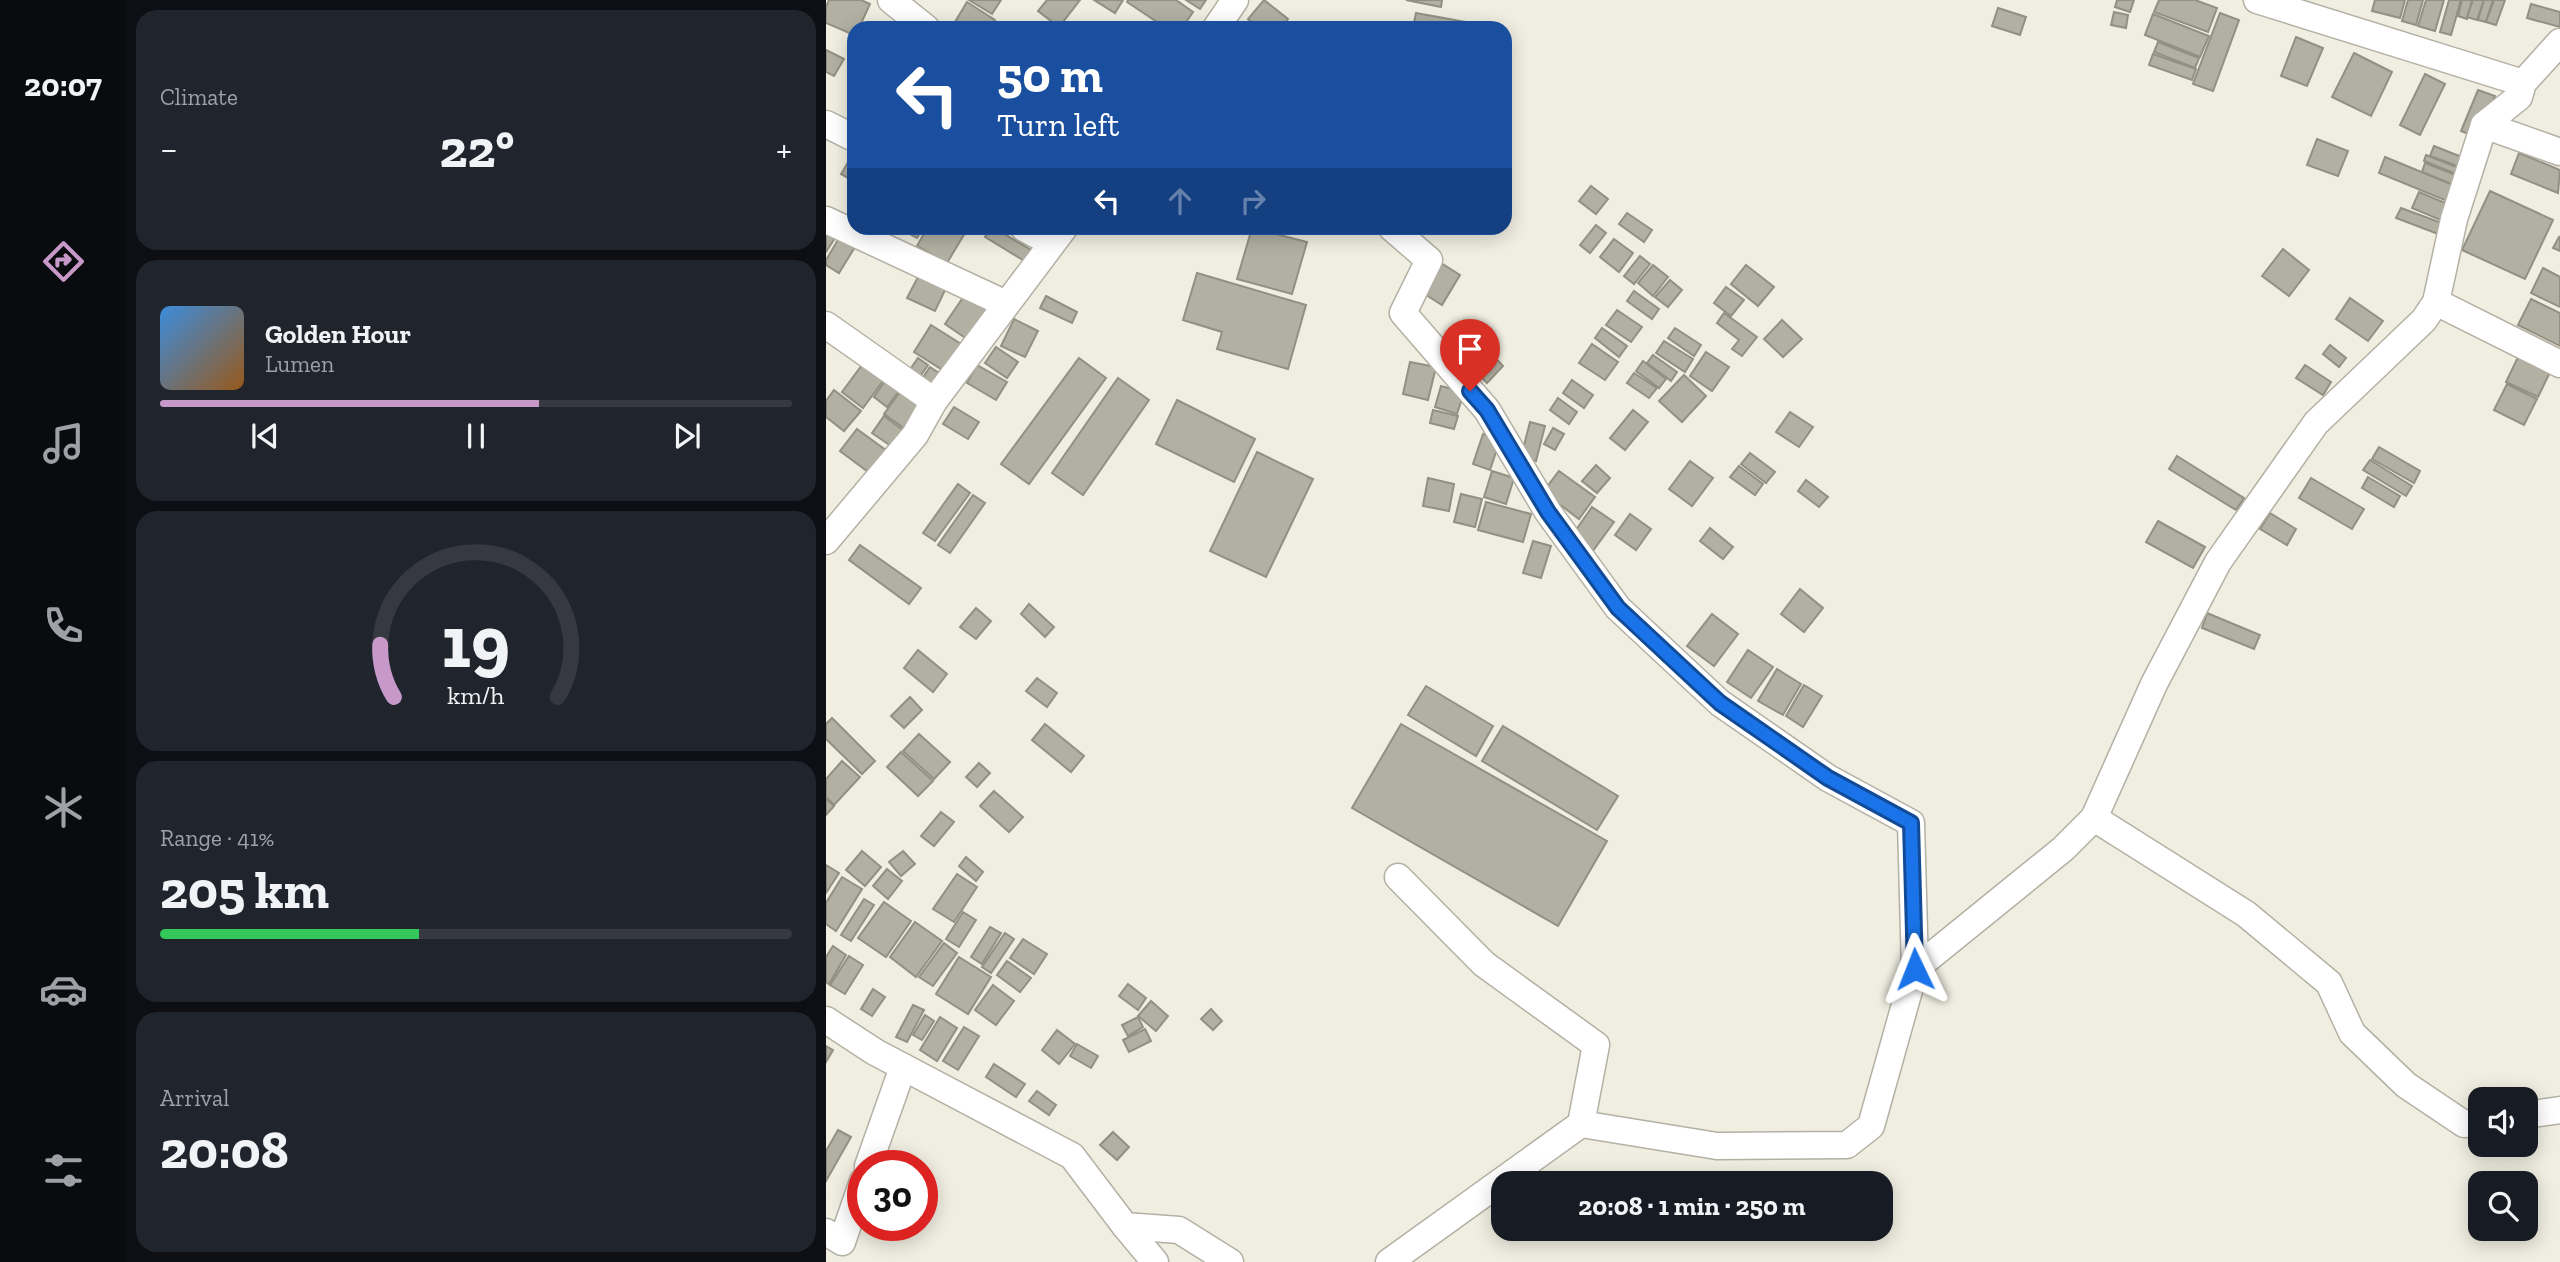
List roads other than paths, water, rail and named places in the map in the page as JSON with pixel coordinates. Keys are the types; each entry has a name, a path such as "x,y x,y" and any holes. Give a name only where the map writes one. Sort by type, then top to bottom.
{"street":[{"path":"891,0 917,21"},
{"path":"1221,21 1235,0"},
{"path":"2257,0 2523,83"},
{"path":"1915,969 2063,849 2094,818 2154,684 2218,562 2316,423 2424,320 2435,302 2454,219 2484,125 2519,97 2523,83 2560,42"},
{"path":"826,124 847,134"},
{"path":"2484,125 2560,152"},
{"path":"826,220 847,230"},
{"path":"857,235 1006,304"},
{"path":"826,541 915,435 934,401 1058,235"},
{"path":"1400,235 1429,260 1403,313 1487,410 1548,512 1618,608 1720,703 1828,778 1911,823 1915,969 1871,1126 1847,1145 1717,1146 1581,1124"},
{"path":"2435,302 2560,364"},
{"path":"826,325 934,401"},
{"path":"2094,818 2246,914 2329,983 2352,1033 2406,1085 2468,1124"},
{"path":"1389,1262 1581,1124 1596,1045 1485,964 1398,877"},
{"path":"826,1020 903,1067 1072,1156 1155,1262"},
{"path":"874,1150 903,1067"},
{"path":"2538,1113 2560,1110"},
{"path":"833,1245 847,1215"},
{"path":"1125,1226 1179,1230 1230,1262"}]}
